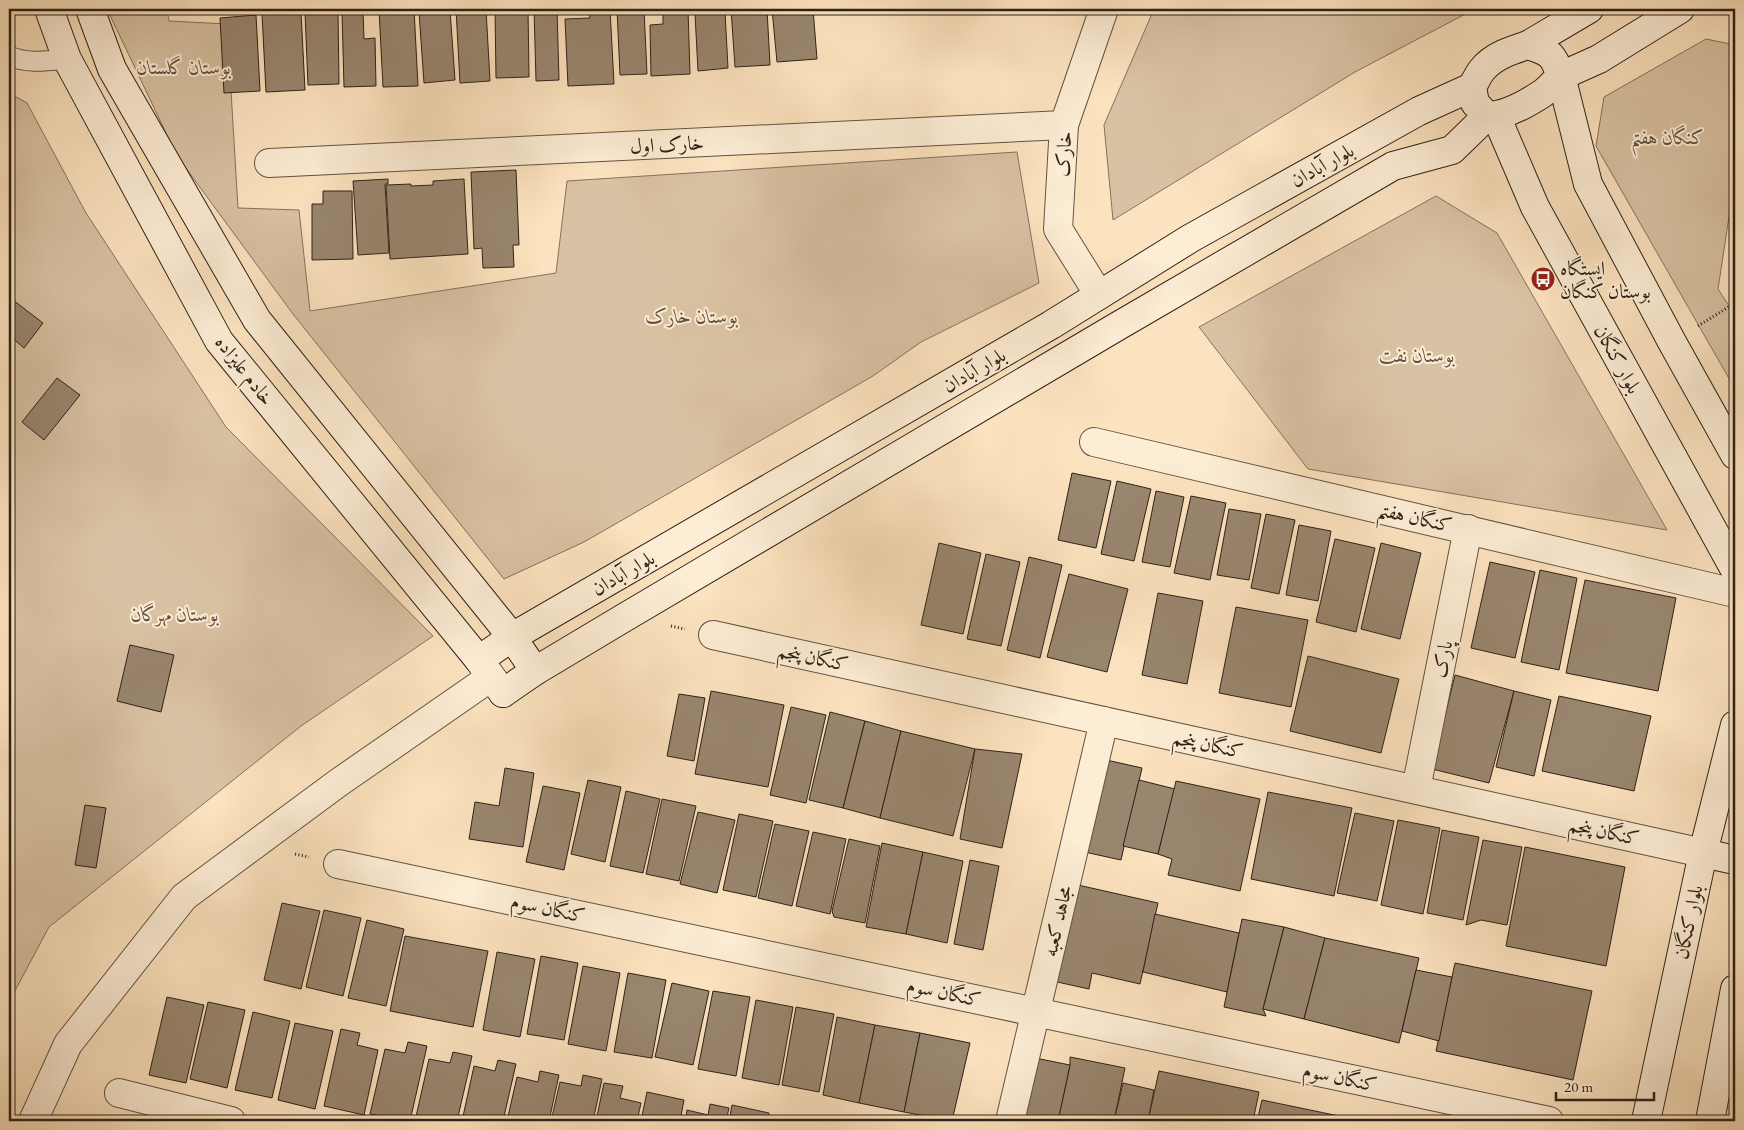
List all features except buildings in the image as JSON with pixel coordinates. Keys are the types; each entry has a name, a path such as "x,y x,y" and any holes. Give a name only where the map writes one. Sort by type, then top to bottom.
{"main road":[{"name":"خادم علیزاده","path":"49,9 67,59 220,340 491,676"},
{"name":"خادم علیزاده","path":"90,9 112,69 257,320 512,637 535,671"},
{"name":"خارک","path":"1104,9 1064,125 1058,229 1118,326"},
{"path":"1590,9 1528,45 1510,50 1494,60 1482,70 1472,87 1475,103 1492,116 1521,105 1544,92 1561,76 1599,59 1680,9"},
{"path":"1528,45 1548,52 1556,64 1561,76 1588,184 1735,455"},
{"name":"بلوار آبادان","path":"491,676 512,637 1043,330 1191,238 1419,111 1472,87"},
{"name":"بلوار آبادان","path":"491,676 535,671 1118,326 1393,166 1452,150 1492,116"},
{"name":"بلوار کنگان","path":"1492,116 1535,208 1735,570"},
{"name":"خارک اول","path":"269,163 1064,125"},
{"name":"کنگان هفتم","path":"1094,442 1735,592"},
{"name":"پارک","path":"1416,790 1468,529"},
{"name":"کنگان پنجم","path":"713,635 1735,860"},
{"path":"33,1121 68,1044 184,897 345,778 491,676"},
{"name":"مجاهد کعبه","path":"1010,1121 1104,721"},
{"name":"بلوار کنگان","path":"1646,1121 1703,853 1735,725"},
{"name":"کنگان سوم","path":"338,864 1549,1121"},
{"path":"1710,1121 1735,989"},
{"path":"119,1093 231,1121"}],"lane":[{"path":"9,56 20,61 45,62 67,59"}],"path":[{"path":"1672,342 1735,303"}],"green space":[{"name":"بوستان خارک","path":"107,9 167,9 169,21 227,24 238,208 299,210 310,311 556,273 567,181 1017,152 1039,283 921,342 873,376 584,542 504,579 293,314 177,156"},
{"path":"1154,9 1475,9 1355,72 1113,220 1104,125"},
{"name":"کنگان هفتم","path":"1706,39 1735,45 1735,177 1718,289 1735,315 1735,389 1596,146 1604,97"},
{"name":"بوستان مهرگان","path":"9,93 27,103 86,213 226,427 433,636 301,726 49,927 9,1002"},
{"name":"بوستان نفت","path":"1436,196 1497,233 1667,530 1308,469 1199,327"}],"place":[{"name":"ایستگاه بوستان کنگان","path":"1543,279"}],"park label":[{"name":"بوستان گلستان","path":"184,67"}]}
